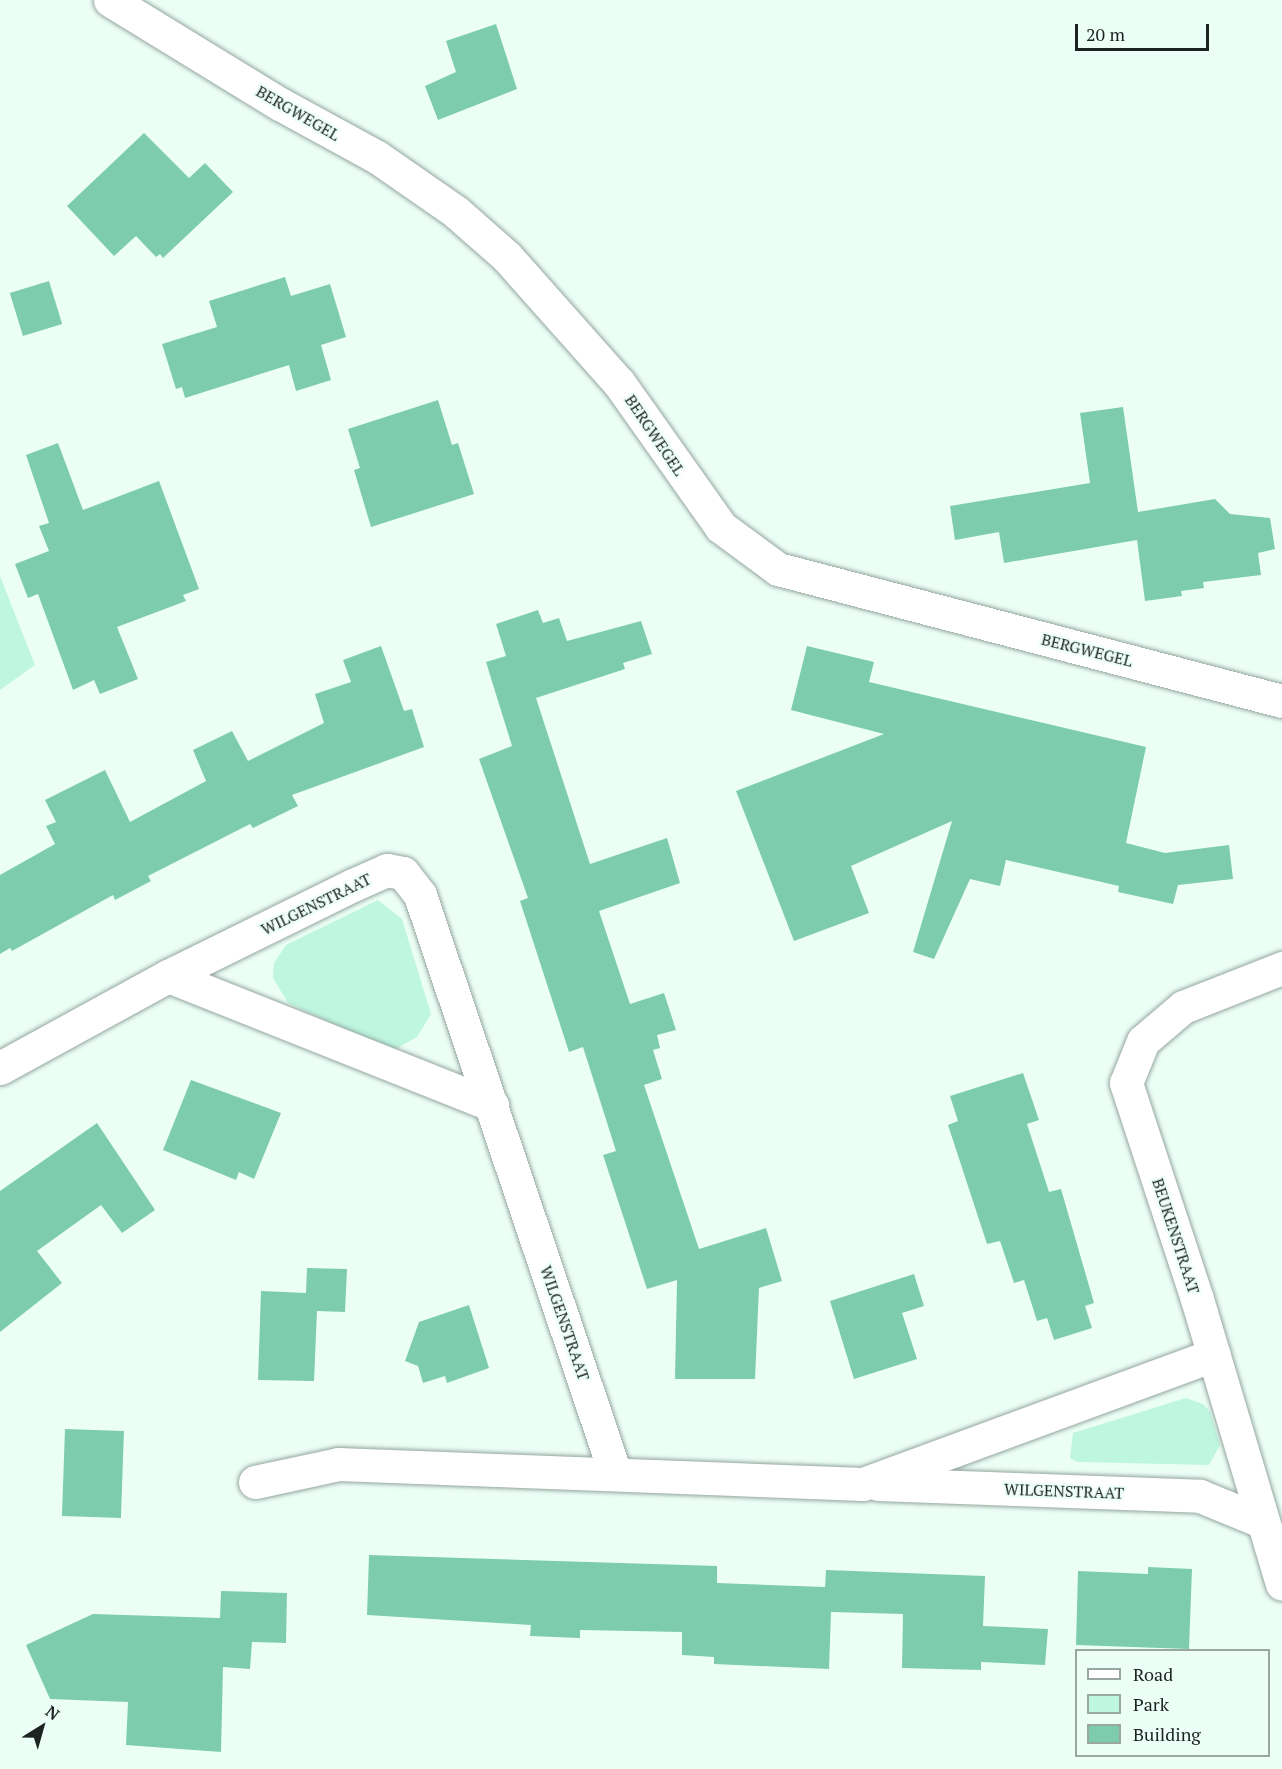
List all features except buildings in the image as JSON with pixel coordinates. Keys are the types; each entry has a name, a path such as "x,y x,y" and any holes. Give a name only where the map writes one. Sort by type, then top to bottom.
{"street":[{"name":"BERGWEGEL","path":"110,0 280,104 377,157 456,212 543,296 619,383 721,527 778,569 1282,701"},
{"name":"WILGENSTRAAT","path":"0,1068 168,976 361,881 387,870 403,873 420,895 615,1473"},
{"name":"BEUKENSTRAAT","path":"1282,968 1183,1007 1143,1041 1126,1083 1214,1355 1261,1521 1282,1584"},
{"path":"168,976 492,1105"},
{"name":"WILGENSTRAAT","path":"863,1484 1214,1355"},
{"name":"WILGENSTRAAT","path":"255,1482 339,1464 615,1473 1200,1496 1261,1521"}],"green space":[{"path":"0,576 35,665 0,690"},
{"path":"378,900 402,919 431,1014 417,1037 392,1051 288,1003 273,978 274,963 286,945"},
{"path":"1186,1398 1203,1404 1210,1412 1220,1445 1209,1465 1078,1462 1070,1458 1073,1433"}]}
